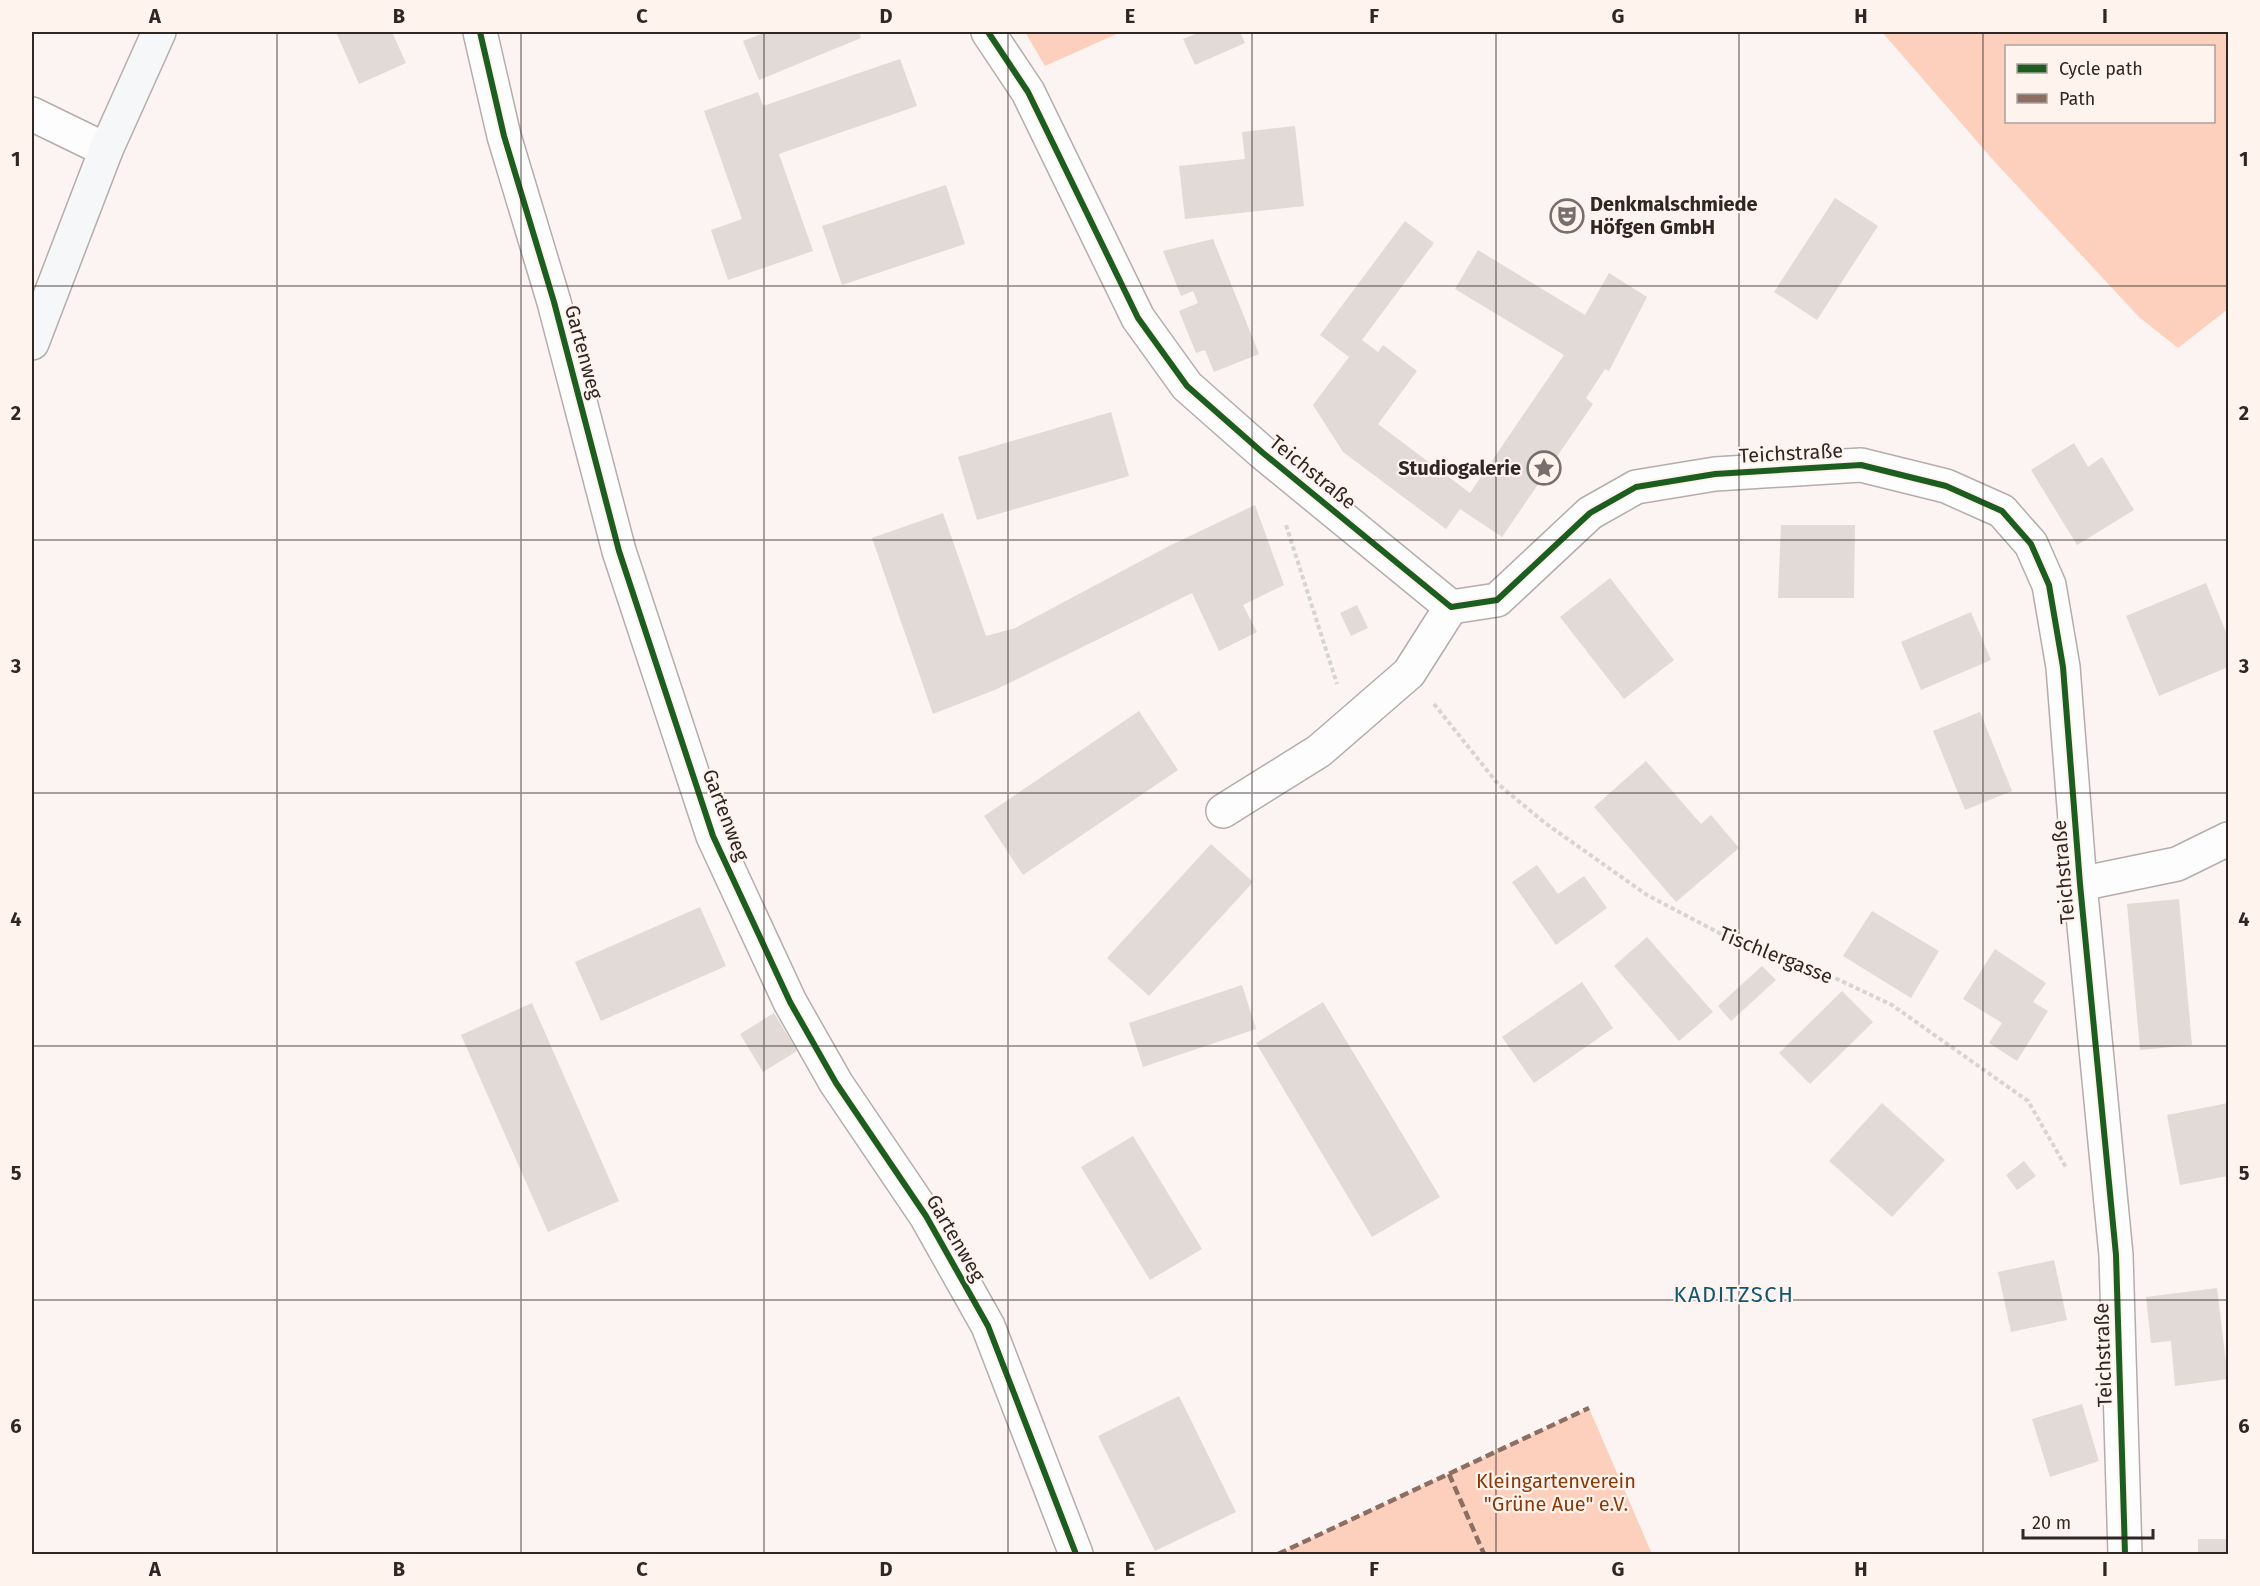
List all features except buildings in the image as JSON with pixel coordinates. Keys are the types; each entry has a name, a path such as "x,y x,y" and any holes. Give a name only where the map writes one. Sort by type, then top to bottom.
{"street":[{"path":"32,343 106,150 159,32"},
{"name":"Gartenweg","path":"480,32 504,136 554,302 619,551 713,836 790,1002 836,1083 926,1216 988,1326 1076,1554"},
{"name":"Teichstraße","path":"988,32 1028,92 1138,318 1187,386 1263,453 1451,607 1497,600 1590,513 1636,487 1715,474 1861,465 1946,486 2002,511 2031,544 2049,585 2063,668 2080,884 2116,1255 2125,1554"},
{"path":"32,114 106,150"},
{"path":"1223,811 1319,751 1409,674 1451,607"},
{"path":"2080,884 2177,864 2229,839"}],"path":[{"path":"1285,521 1351,724"}],"green space":[{"path":"1025,32 1121,32 1045,66"},
{"path":"1882,32 2228,32 2228,309 2178,348 2139,317 1994,161"},
{"name":"Kleingartenverein \"Grüne Aue\" e.V.","path":"1589,1408 1652,1554 1278,1554"}],"marked path":[{"path":"1278,1554 1589,1408"},
{"path":"1449,1474 1484,1554"}],"cycle path":[{"path":"480,32 504,136 554,302 619,551 713,836 790,1002 836,1083 926,1216 988,1326 1076,1554"},
{"path":"988,32 1028,92 1138,318 1187,386 1263,453 1451,607 1497,600 1590,513 1636,487 1715,474 1861,465 1946,486 2002,511 2031,544 2049,585 2063,667 2080,884 2116,1255 2125,1554"}],"place":[{"name":"Denkmalschmiede Höfgen GmbH","path":"1567,216"},
{"name":"Studiogalerie","path":"1544,468"}],"district":[{"name":"KADITZSCH","path":"1734,1294"}]}
